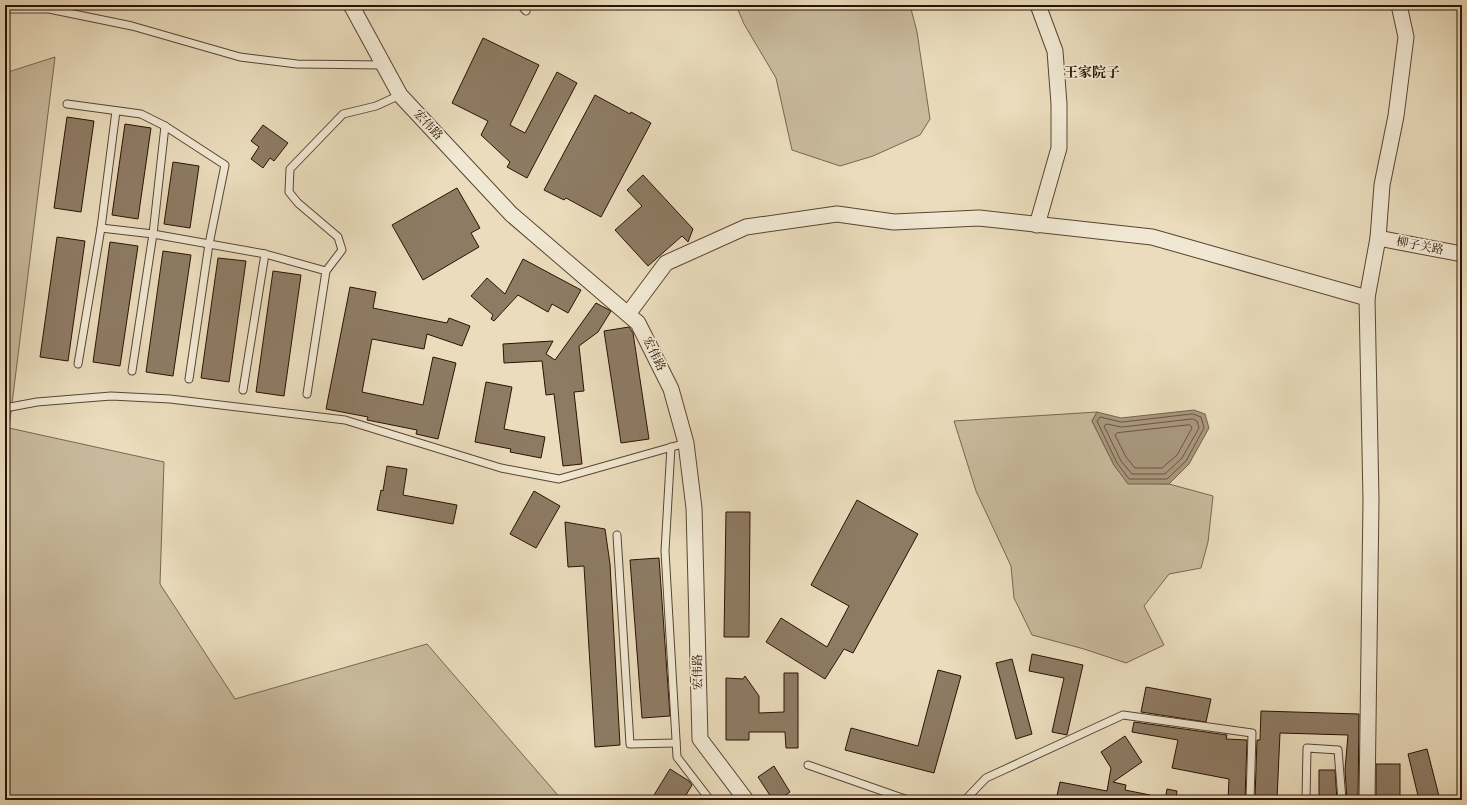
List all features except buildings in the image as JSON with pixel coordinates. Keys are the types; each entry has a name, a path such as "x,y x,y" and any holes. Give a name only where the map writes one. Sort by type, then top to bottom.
{"street":[{"name":"宏伟路","path":"351,5 400,95 511,214 638,323 671,389 686,443 694,508 700,739 746,800"},
{"path":"1037,225 1059,148 1059,104 1055,50 1038,5"},
{"path":"1367,800 1371,500 1367,298 1378,238 1382,185 1396,116 1406,37 1399,5"},
{"path":"628,314 666,263 746,227 836,214 894,222 979,218 1152,237 1367,298"},
{"name":"柳子关路","path":"1378,238 1462,254"}],"lane":[{"path":"521,5 526,11"},
{"path":"5,10 49,9 132,26 240,57 297,64 384,65"},
{"path":"307,394 326,271 342,250 338,237 298,203 289,192 290,169 343,114 376,106 400,95"},
{"path":"67,104 141,114 165,126 225,165 209,244 188,379"},
{"path":"78,364 101,228 116,111"},
{"path":"132,371 153,234 165,126"},
{"path":"101,228 153,234 265,254 326,271"},
{"path":"243,390 265,254"},
{"path":"5,408 37,402 111,396 170,399 344,420 501,468 559,479 686,443"},
{"path":"671,447 665,551 677,757 710,800"},
{"path":"617,535 630,744 676,743"},
{"path":"965,800 986,778 1123,715 1252,733 1250,800"},
{"path":"1306,800 1307,748 1338,750 1342,800"},
{"path":"808,765 908,800"}],"shaded area":[{"path":"736,5 910,5 917,32 930,119 920,135 873,156 840,166 792,150 776,78 744,24"},
{"path":"55,57 9,428 164,462 160,584 235,699 427,644 562,800 5,800 5,73"},
{"path":"1097,412 1092,421 1114,465 1128,483 1169,484 1213,496 1208,542 1201,568 1169,574 1144,606 1164,645 1126,663 1084,649 1032,635 1014,598 1011,566 976,491 954,421"}],"water":[{"path":"1194,410 1205,414 1209,428 1189,464 1169,484 1128,484 1114,465 1092,421 1097,412 1121,418"}],"district":[{"name":"王家院子","path":"1092,73"}]}
